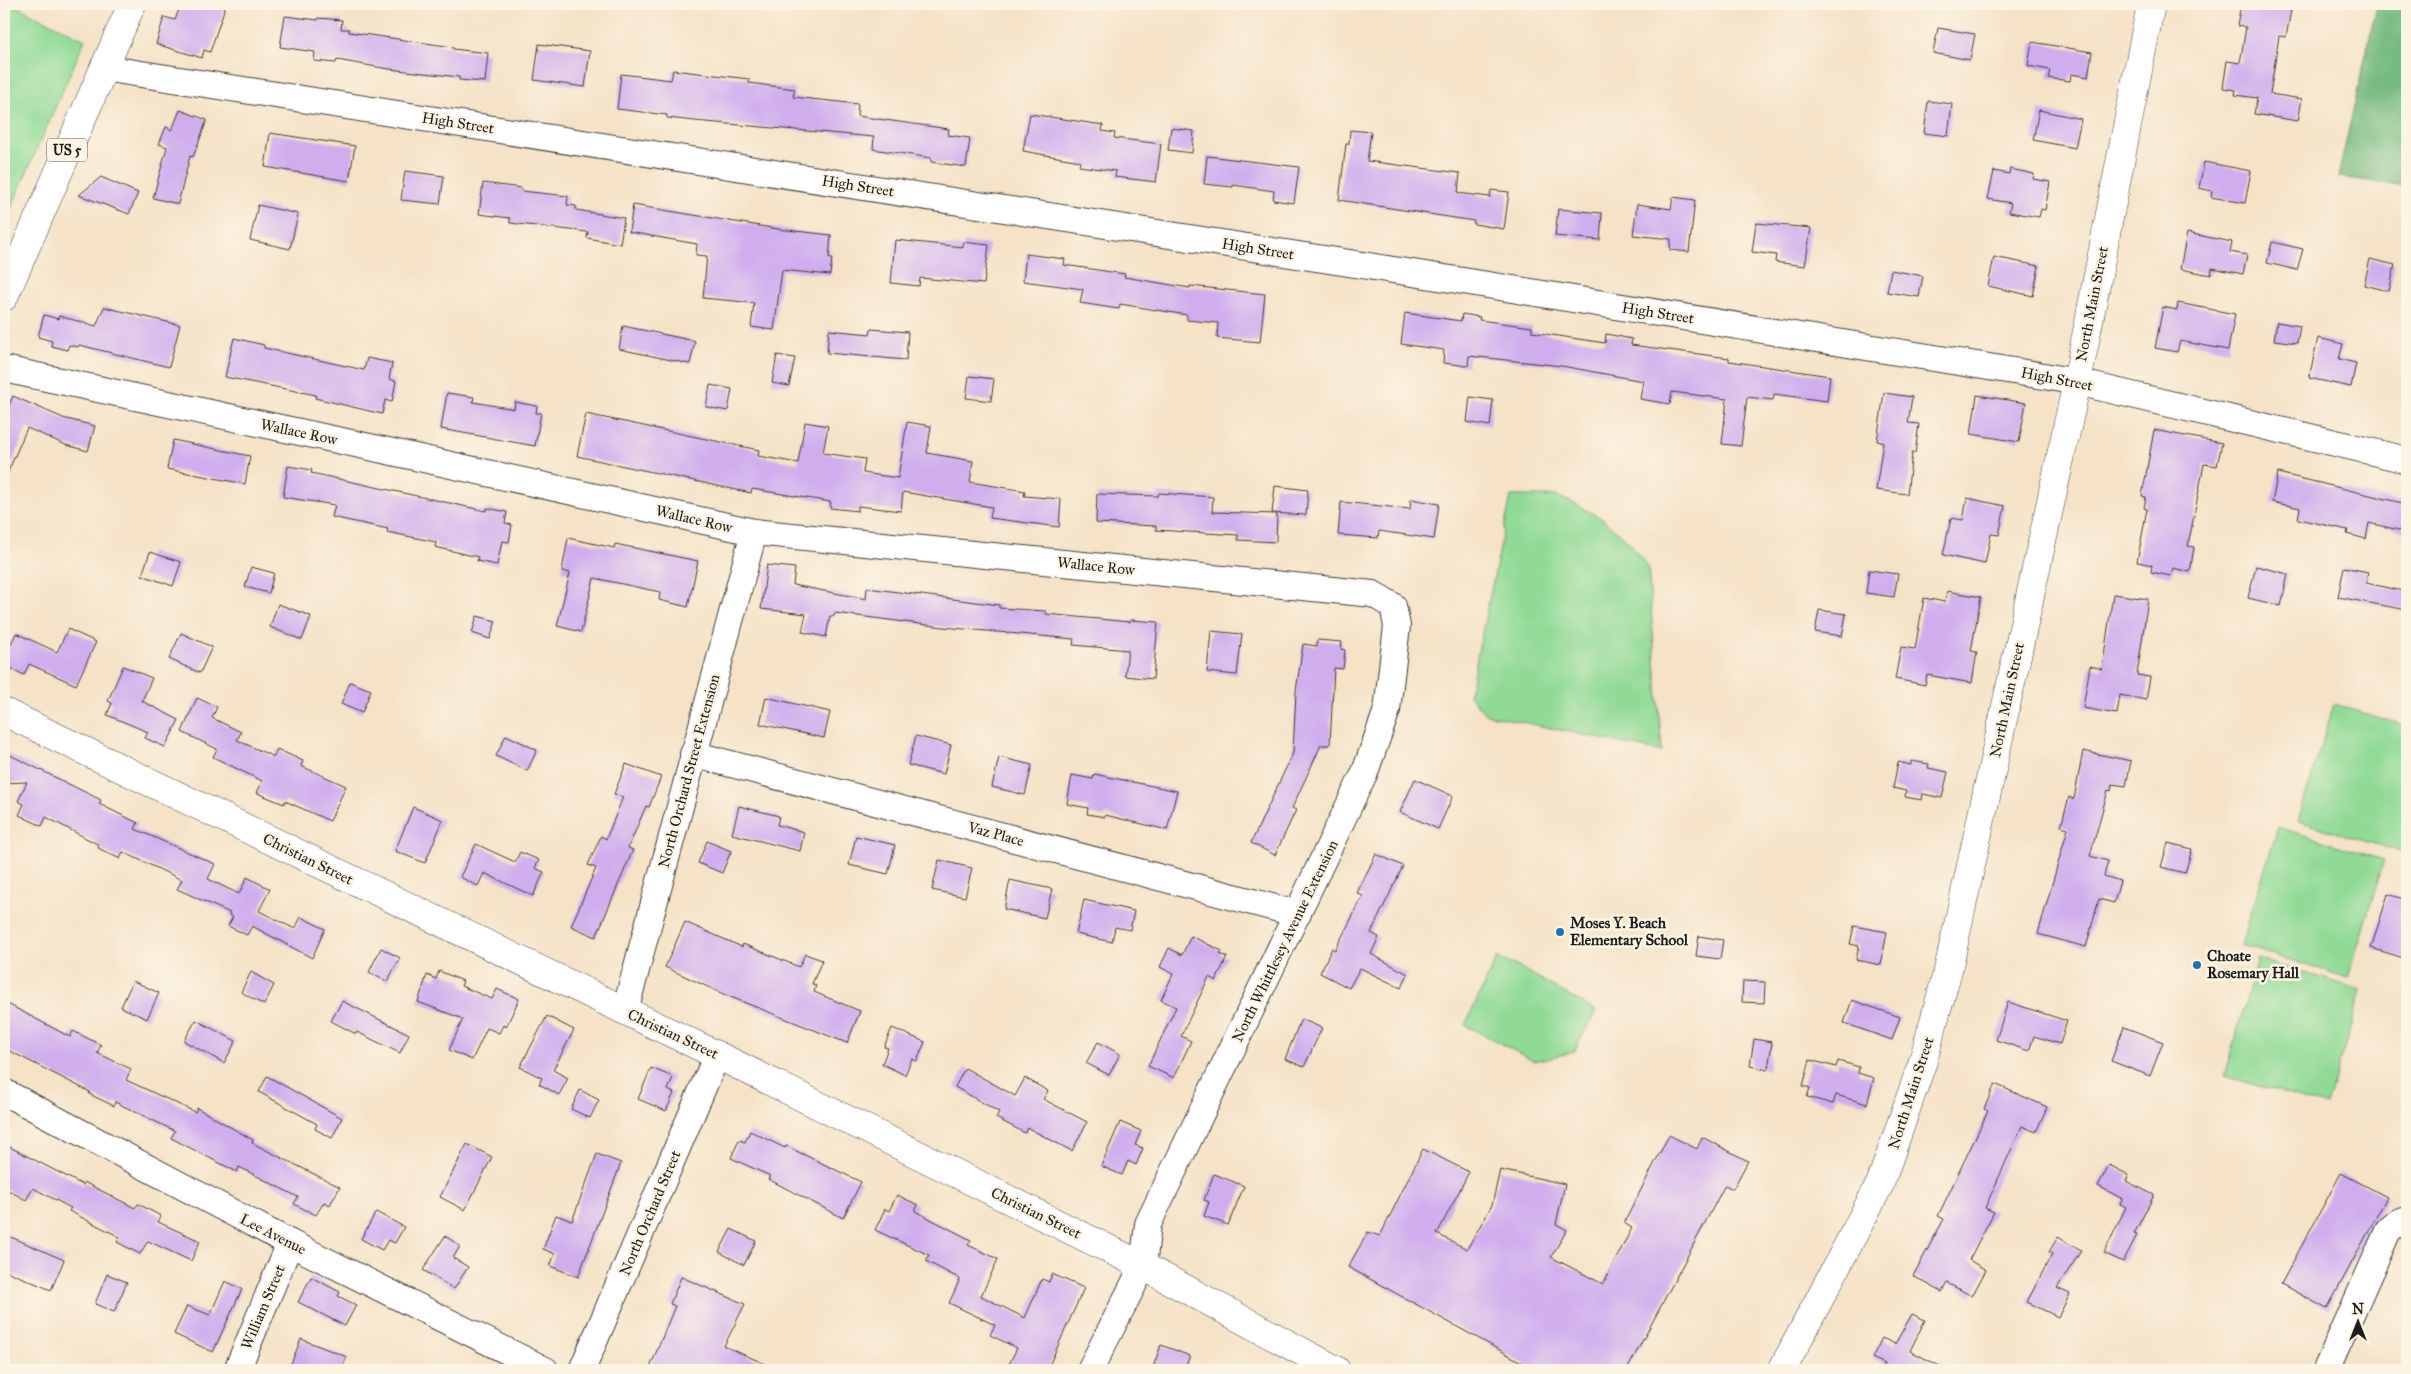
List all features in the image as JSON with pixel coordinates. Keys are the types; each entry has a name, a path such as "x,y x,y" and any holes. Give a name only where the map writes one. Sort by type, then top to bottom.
{"main road":[{"name":"US 5","path":"4,297 132,4"},
{"name":"North Main Street","path":"1782,1370 1880,1184 1923,1062 1948,970 2077,382 2151,4"},
{"name":"Christian Street","path":"4,712 718,1055 1142,1266 1336,1370"}],"street":[{"name":"High Street","path":"103,68 1452,279 2077,382 2407,460"},
{"name":"Wallace Row","path":"4,369 754,532 1373,594 1393,606"},
{"name":"North Orchard Street Extension","path":"624,1011 754,532"},
{"name":"North Whittlesey Avenue Extension","path":"1090,1370 1142,1266 1148,1224 1366,772 1387,710 1397,626 1393,606"},
{"name":"Vaz Place","path":"694,754 1298,914"},
{"name":"North Orchard Street","path":"582,1370 718,1055"},
{"name":"Lee Avenue","path":"4,1092 290,1243 545,1370"},
{"path":"2326,1370 2388,1231 2398,1222 2407,1219"},
{"name":"William Street","path":"237,1370 290,1243"}],"green space":[{"path":"4,4 12,4 85,40 4,224"},
{"path":"2377,4 2407,4 2407,186 2338,177"},
{"path":"1511,496 1556,496 1573,503 1601,518 1629,542 1648,567 1662,752 1485,714 1469,695"},
{"path":"2334,704 2407,726 2407,845 2405,853 2298,821"},
{"path":"2278,827 2384,860 2348,978 2241,945"},
{"path":"1497,958 1521,968 1596,1011 1574,1052 1534,1061 1465,1025"},
{"path":"2258,959 2361,990 2327,1106 2224,1076"}],"building":[{"path":"181,4 226,4 210,52 204,50 202,58 156,44 164,17 175,20"},
{"path":"2241,4 2291,10 2286,37 2279,36 2270,94 2302,99 2298,121 2254,114 2257,98 2235,95 2236,90 2223,88 2227,61 2240,63 2246,27 2237,26"},
{"path":"285,16 318,20 318,18 342,20 341,29 349,29 349,32 488,53 485,82 459,80 459,77 389,69 337,60 336,63 314,61 315,52 280,47"},
{"path":"1938,28 1975,34 1970,60 1933,53"},
{"path":"2032,42 2092,52 2088,77 2071,74 2070,81 2048,78 2050,70 2028,66"},
{"path":"539,44 590,51 585,87 534,80"},
{"path":"673,70 749,79 749,83 795,89 793,97 858,104 857,116 949,129 948,135 970,138 966,167 931,162 931,158 873,149 874,137 667,118 667,115 617,109 621,74 671,80"},
{"path":"1928,101 1952,104 1948,136 1924,133"},
{"path":"180,110 207,120 193,157 190,156 178,204 153,198 167,147 159,144 166,127 172,130"},
{"path":"2039,110 2081,119 2075,148 2033,140"},
{"path":"1030,114 1103,125 1102,131 1115,133 1114,138 1161,144 1156,182 1115,177 1116,171 1079,166 1080,161 1023,151"},
{"path":"1171,128 1194,131 1192,153 1168,150"},
{"path":"1350,130 1371,132 1367,161 1460,173 1458,193 1490,197 1491,190 1509,192 1504,229 1474,224 1474,221 1339,200 1346,144 1349,144"},
{"path":"270,133 355,146 349,181 265,167"},
{"path":"1207,156 1299,167 1294,203 1273,200 1274,191 1233,185 1233,187 1204,184"},
{"path":"2204,162 2251,171 2245,203 2211,197 2212,191 2199,188"},
{"path":"2010,169 2034,174 2033,179 2050,182 2045,210 2041,209 2039,217 2009,212 2011,203 1988,199 1994,171 2009,174"},
{"path":"405,171 444,176 440,204 401,200"},
{"path":"101,177 138,193 129,214 79,195"},
{"path":"483,183 521,188 521,191 568,196 567,205 576,206 576,210 624,218 620,244 587,238 588,232 510,223 510,218 479,214"},
{"path":"1673,197 1695,200 1689,252 1670,250 1671,239 1633,235 1637,204 1671,209"},
{"path":"258,205 298,214 290,249 250,240"},
{"path":"633,205 778,229 831,235 829,258 832,258 830,275 782,270 774,330 751,327 754,303 703,298 707,256 696,255 697,244 629,232"},
{"path":"1558,209 1602,213 1600,240 1555,236"},
{"path":"1756,223 1811,228 1805,266 1775,262 1776,255 1752,252"},
{"path":"2187,233 2232,242 2230,252 2247,255 2243,274 2212,268 2211,275 2180,269"},
{"path":"895,240 963,247 963,242 989,245 984,284 920,278 919,286 891,283"},
{"path":"2272,242 2303,249 2297,270 2267,263"},
{"path":"1026,254 1065,259 1064,265 1125,274 1124,277 1190,288 1190,286 1265,294 1260,342 1217,338 1218,323 1187,320 1187,315 1120,304 1119,309 1080,303 1083,289 1023,281"},
{"path":"1994,257 2039,266 2033,296 1988,286"},
{"path":"2370,259 2395,265 2389,291 2364,285"},
{"path":"1891,270 1923,276 1919,297 1887,292"},
{"path":"2178,303 2235,314 2228,350 2180,341 2177,352 2155,348 2163,307 2177,310"},
{"path":"104,307 180,325 169,367 79,345 78,347 69,345 67,350 51,346 52,341 38,337 44,315 58,319 59,316 96,326"},
{"path":"1405,313 1461,321 1462,314 1480,317 1479,320 1532,327 1532,332 1605,343 1606,334 1632,339 1631,345 1729,358 1729,361 1830,376 1827,401 1774,394 1773,400 1747,397 1741,446 1722,444 1727,399 1672,392 1670,404 1640,399 1643,381 1562,366 1469,356 1468,366 1443,363 1444,350 1401,344"},
{"path":"2277,322 2300,326 2297,343 2274,340"},
{"path":"623,326 695,341 690,364 619,349"},
{"path":"871,329 908,332 906,360 827,353 829,330 870,334"},
{"path":"234,338 264,345 264,348 364,370 367,358 392,363 389,379 396,381 392,402 385,400 382,414 315,398 316,395 225,377"},
{"path":"2318,338 2343,344 2339,359 2356,363 2351,387 2309,378"},
{"path":"777,355 795,358 789,386 772,383"},
{"path":"969,376 994,379 991,401 966,398"},
{"path":"710,385 732,389 728,411 706,407"},
{"path":"447,393 474,397 473,402 514,409 515,402 537,406 536,413 541,413 535,446 441,429"},
{"path":"1884,393 1912,397 1908,423 1919,424 1915,453 1912,453 1907,494 1876,490 1883,442 1877,441"},
{"path":"1977,395 2026,403 2019,442 1971,434"},
{"path":"13,396 63,418 95,426 88,451 66,445 27,428 4,481 4,418"},
{"path":"1470,397 1493,400 1490,426 1467,422"},
{"path":"586,414 759,450 758,456 798,463 805,422 828,426 823,453 865,459 863,473 898,478 907,422 931,426 927,453 973,461 970,482 1025,491 1024,496 1061,499 1059,527 990,518 992,507 903,492 901,511 858,506 858,511 830,508 831,502 752,489 751,493 577,456"},
{"path":"2154,430 2222,443 2217,466 2204,464 2188,546 2194,547 2190,572 2173,568 2171,576 2151,572 2152,565 2137,562 2147,509 2144,508 2146,497 2142,496"},
{"path":"173,440 250,456 245,484 167,469"},
{"path":"288,466 312,470 311,473 486,511 487,508 507,512 505,523 512,525 509,542 502,541 497,565 477,561 478,557 435,547 436,542 387,532 388,529 332,517 335,505 283,497"},
{"path":"2278,473 2407,504 2407,532 2369,523 2366,539 2347,534 2348,530 2298,519 2300,508 2272,502"},
{"path":"1275,486 1308,490 1306,515 1272,513"},
{"path":"1159,493 1213,497 1212,512 1277,514 1276,542 1238,540 1238,535 1156,530 1156,526 1096,523 1097,494 1158,496"},
{"path":"1967,498 2005,506 1999,535 1991,534 1985,564 1943,555 1951,518 1963,520"},
{"path":"1411,499 1439,504 1434,539 1379,531 1378,538 1338,535 1341,502 1410,509"},
{"path":"568,538 614,548 615,544 698,561 688,607 659,600 660,592 594,578 581,632 557,626 570,573 562,571"},
{"path":"150,552 181,562 173,586 142,575"},
{"path":"767,565 795,568 793,585 866,599 867,588 999,605 999,608 1046,611 1046,614 1130,622 1131,620 1158,622 1153,679 1125,676 1128,650 1073,645 1074,639 943,627 835,613 834,616 830,616 826,637 802,632 806,614 761,609"},
{"path":"2256,566 2288,574 2281,606 2248,598"},
{"path":"251,567 274,573 269,593 245,587"},
{"path":"2344,567 2368,572 2366,583 2407,592 2407,610 2338,597"},
{"path":"1869,570 1898,574 1894,597 1866,593"},
{"path":"1947,591 1981,597 1971,651 1977,652 1972,683 1927,675 1925,685 1895,679 1901,647 1915,649 1924,598 1945,602"},
{"path":"2113,594 2148,599 2137,675 2150,677 2146,700 2120,695 2117,714 2083,708 2090,666 2102,669"},
{"path":"278,604 311,616 302,640 270,627"},
{"path":"1819,610 1846,614 1842,636 1815,632"},
{"path":"477,616 496,621 490,639 472,633"},
{"path":"68,629 96,642 76,685 29,664 24,675 4,665 4,659 16,633 57,652"},
{"path":"1211,631 1242,634 1237,675 1207,672"},
{"path":"181,633 212,647 200,673 169,659"},
{"path":"1317,640 1342,642 1341,649 1345,650 1343,669 1334,668 1330,745 1321,745 1292,808 1296,810 1275,855 1251,843 1293,753 1296,691 1303,644 1317,646"},
{"path":"123,666 152,678 142,701 179,720 165,747 145,738 148,732 107,715 112,703 108,701"},
{"path":"350,682 371,690 362,713 341,704"},
{"path":"766,697 830,712 824,738 760,724"},
{"path":"197,698 217,707 212,718 241,732 237,740 274,757 277,749 303,761 301,766 346,786 330,821 285,801 284,804 257,793 262,781 213,757 217,749 182,732"},
{"path":"506,735 537,750 527,771 496,756"},
{"path":"916,736 951,745 944,774 908,765"},
{"path":"2083,751 2131,761 2126,786 2112,784 2111,791 2108,790 2090,856 2108,861 2104,876 2120,881 2114,903 2099,899 2086,947 2038,934 2068,828 2061,826 2069,797 2074,799"},
{"path":"4,752 101,800 99,804 138,823 135,829 215,864 208,879 239,894 247,877 270,889 259,911 295,929 301,917 325,929 312,958 252,926 247,935 228,926 233,917 229,915 230,913 177,889 182,880 123,852 120,859 98,848 99,845 46,817 42,826 19,815 24,804 18,801 27,782 4,783"},
{"path":"999,757 1032,765 1025,795 992,787"},
{"path":"1911,761 1929,764 1928,768 1948,772 1942,798 1923,794 1922,800 1905,797 1906,791 1893,788 1898,762 1911,765"},
{"path":"626,764 661,777 649,807 646,806 628,848 633,850 596,937 571,926 596,868 588,865 601,836 606,839 623,797 614,794"},
{"path":"1094,774 1177,791 1167,830 1105,815 1105,817 1087,814 1088,808 1067,804 1072,775 1093,779"},
{"path":"1415,779 1453,796 1438,829 1400,812"},
{"path":"739,806 779,816 777,825 804,832 800,851 732,834"},
{"path":"413,807 443,820 425,863 395,851"},
{"path":"856,836 895,845 888,874 849,865"},
{"path":"707,841 731,851 722,873 698,863"},
{"path":"2168,843 2192,849 2185,873 2161,867"},
{"path":"476,844 515,862 520,852 539,860 535,868 544,872 533,896 484,873 478,886 460,877"},
{"path":"1376,854 1403,866 1371,933 1379,937 1371,954 1408,974 1401,988 1360,968 1349,988 1320,973 1332,948 1335,950 1363,896 1357,893"},
{"path":"939,860 972,868 965,897 932,890"},
{"path":"1010,880 1052,889 1045,918 1004,909"},
{"path":"2388,894 2407,900 2407,959 2371,948"},
{"path":"1084,900 1134,911 1130,930 1115,927 1112,942 1076,934"},
{"path":"685,922 742,947 743,944 799,967 805,954 822,960 812,984 816,985 814,992 860,1011 847,1043 723,994 665,967"},
{"path":"1854,926 1887,932 1881,965 1856,960 1859,946 1850,944"},
{"path":"1191,936 1222,951 1220,954 1227,957 1216,981 1209,977 1181,1036 1191,1041 1174,1078 1148,1066 1176,1007 1161,1000 1173,974 1160,967 1169,948 1182,955"},
{"path":"1699,936 1723,940 1720,959 1696,956"},
{"path":"381,948 400,958 387,982 369,972"},
{"path":"439,971 463,981 461,986 492,999 497,989 519,999 506,1027 503,1025 499,1033 487,1028 472,1060 449,1050 463,1019 418,1002 427,975 436,979"},
{"path":"251,972 274,985 264,1005 241,992"},
{"path":"133,981 159,993 147,1019 121,1007"},
{"path":"1743,981 1765,982 1764,1003 1742,1002"},
{"path":"1852,1000 1900,1017 1892,1040 1844,1023"},
{"path":"342,1001 409,1034 400,1053 331,1021"},
{"path":"4,1002 70,1037 73,1031 101,1045 97,1053 131,1069 126,1080 195,1112 197,1108 253,1140 252,1143 340,1187 330,1205 324,1202 316,1215 294,1204 298,1197 239,1167 237,1172 171,1138 175,1131 115,1102 114,1106 89,1094 90,1092 4,1048"},
{"path":"2008,1002 2067,1021 2060,1044 2034,1036 2029,1051 1996,1040"},
{"path":"547,1016 574,1030 553,1070 568,1078 559,1095 539,1084 542,1078 520,1067"},
{"path":"1301,1019 1322,1028 1304,1067 1285,1059"},
{"path":"196,1020 236,1041 224,1063 184,1041"},
{"path":"2124,1027 2163,1042 2150,1076 2111,1061"},
{"path":"892,1028 925,1042 917,1061 912,1059 905,1075 882,1064 888,1048 884,1047"},
{"path":"1754,1039 1772,1042 1768,1070 1750,1066"},
{"path":"1098,1042 1120,1054 1109,1075 1086,1063"},
{"path":"1810,1060 1836,1067 1838,1061 1859,1067 1858,1073 1874,1078 1867,1104 1836,1095 1833,1104 1807,1097 1810,1088 1803,1086"},
{"path":"651,1068 673,1077 668,1090 674,1093 666,1111 638,1099"},
{"path":"965,1068 1015,1096 1025,1078 1048,1091 1043,1099 1087,1122 1072,1151 1028,1128 1025,1133 996,1118 999,1112 955,1087"},
{"path":"267,1076 342,1118 332,1138 315,1129 317,1124 259,1092"},
{"path":"1995,1084 2047,1107 2036,1132 2022,1126 1985,1208 1994,1212 1969,1260 1986,1270 1972,1296 1947,1283 1942,1292 1913,1276 1944,1219 1938,1216 1988,1111 1984,1109"},
{"path":"580,1090 599,1100 590,1118 571,1109"},
{"path":"1120,1122 1141,1131 1135,1145 1143,1148 1136,1165 1128,1161 1122,1175 1101,1166"},
{"path":"750,1131 861,1182 843,1218 768,1179 770,1176 731,1158 739,1140 745,1142"},
{"path":"1669,1135 1697,1149 1702,1137 1748,1161 1733,1189 1725,1185 1627,1370 1536,1370 1348,1267 1368,1232 1380,1236 1423,1149 1469,1172 1437,1234 1467,1249 1492,1205 1500,1170 1565,1184 1556,1224 1567,1230 1551,1257 1603,1284 1632,1228 1624,1223"},
{"path":"4,1144 83,1185 84,1182 135,1208 138,1204 161,1216 158,1222 200,1241 191,1261 148,1241 140,1254 117,1242 120,1237 69,1211 71,1208 33,1188 26,1200 4,1188"},
{"path":"467,1144 492,1157 465,1210 440,1197"},
{"path":"597,1154 621,1163 578,1277 550,1266 555,1254 543,1249 556,1215 572,1221"},
{"path":"2109,1165 2129,1175 2126,1181 2154,1195 2134,1234 2137,1235 2123,1262 2104,1253 2126,1207 2120,1204 2123,1199 2098,1186"},
{"path":"2341,1173 2387,1197 2327,1309 2281,1284"},
{"path":"1214,1174 1244,1186 1228,1225 1204,1216 1209,1202 1204,1200"},
{"path":"897,1195 918,1205 915,1211 971,1240 968,1245 998,1259 981,1296 1025,1318 1042,1279 1049,1282 1052,1274 1084,1288 1047,1370 1006,1370 1017,1348 990,1335 995,1325 949,1303 960,1279 926,1261 929,1255 875,1230 885,1209 889,1211"},
{"path":"376,1212 404,1227 395,1243 388,1240 382,1250 361,1239"},
{"path":"731,1229 756,1241 744,1265 719,1252"},
{"path":"4,1234 64,1260 51,1290 4,1270"},
{"path":"445,1236 460,1246 453,1258 468,1267 454,1289 423,1270"},
{"path":"2058,1237 2081,1251 2057,1288 2070,1294 2058,1317 2027,1302 2052,1254 2049,1252"},
{"path":"107,1274 127,1282 114,1312 95,1304"},
{"path":"311,1277 340,1292 338,1296 356,1305 345,1326 298,1302"},
{"path":"681,1277 745,1304 724,1346 779,1370 649,1370 675,1306 670,1304"},
{"path":"225,1281 242,1289 213,1352 174,1334 187,1306 210,1315"},
{"path":"1912,1314 1925,1320 1910,1351 1948,1370 1882,1370 1885,1364 1872,1358 1882,1338 1895,1344"},
{"path":"301,1339 347,1357 341,1370 308,1370 291,1364"},
{"path":"1161,1345 1190,1356 1184,1370 1152,1370"}],"place":[{"name":"Moses Y. Beach Elementary School","path":"1560,932"},
{"name":"Choate Rosemary Hall","path":"2197,965"}]}
